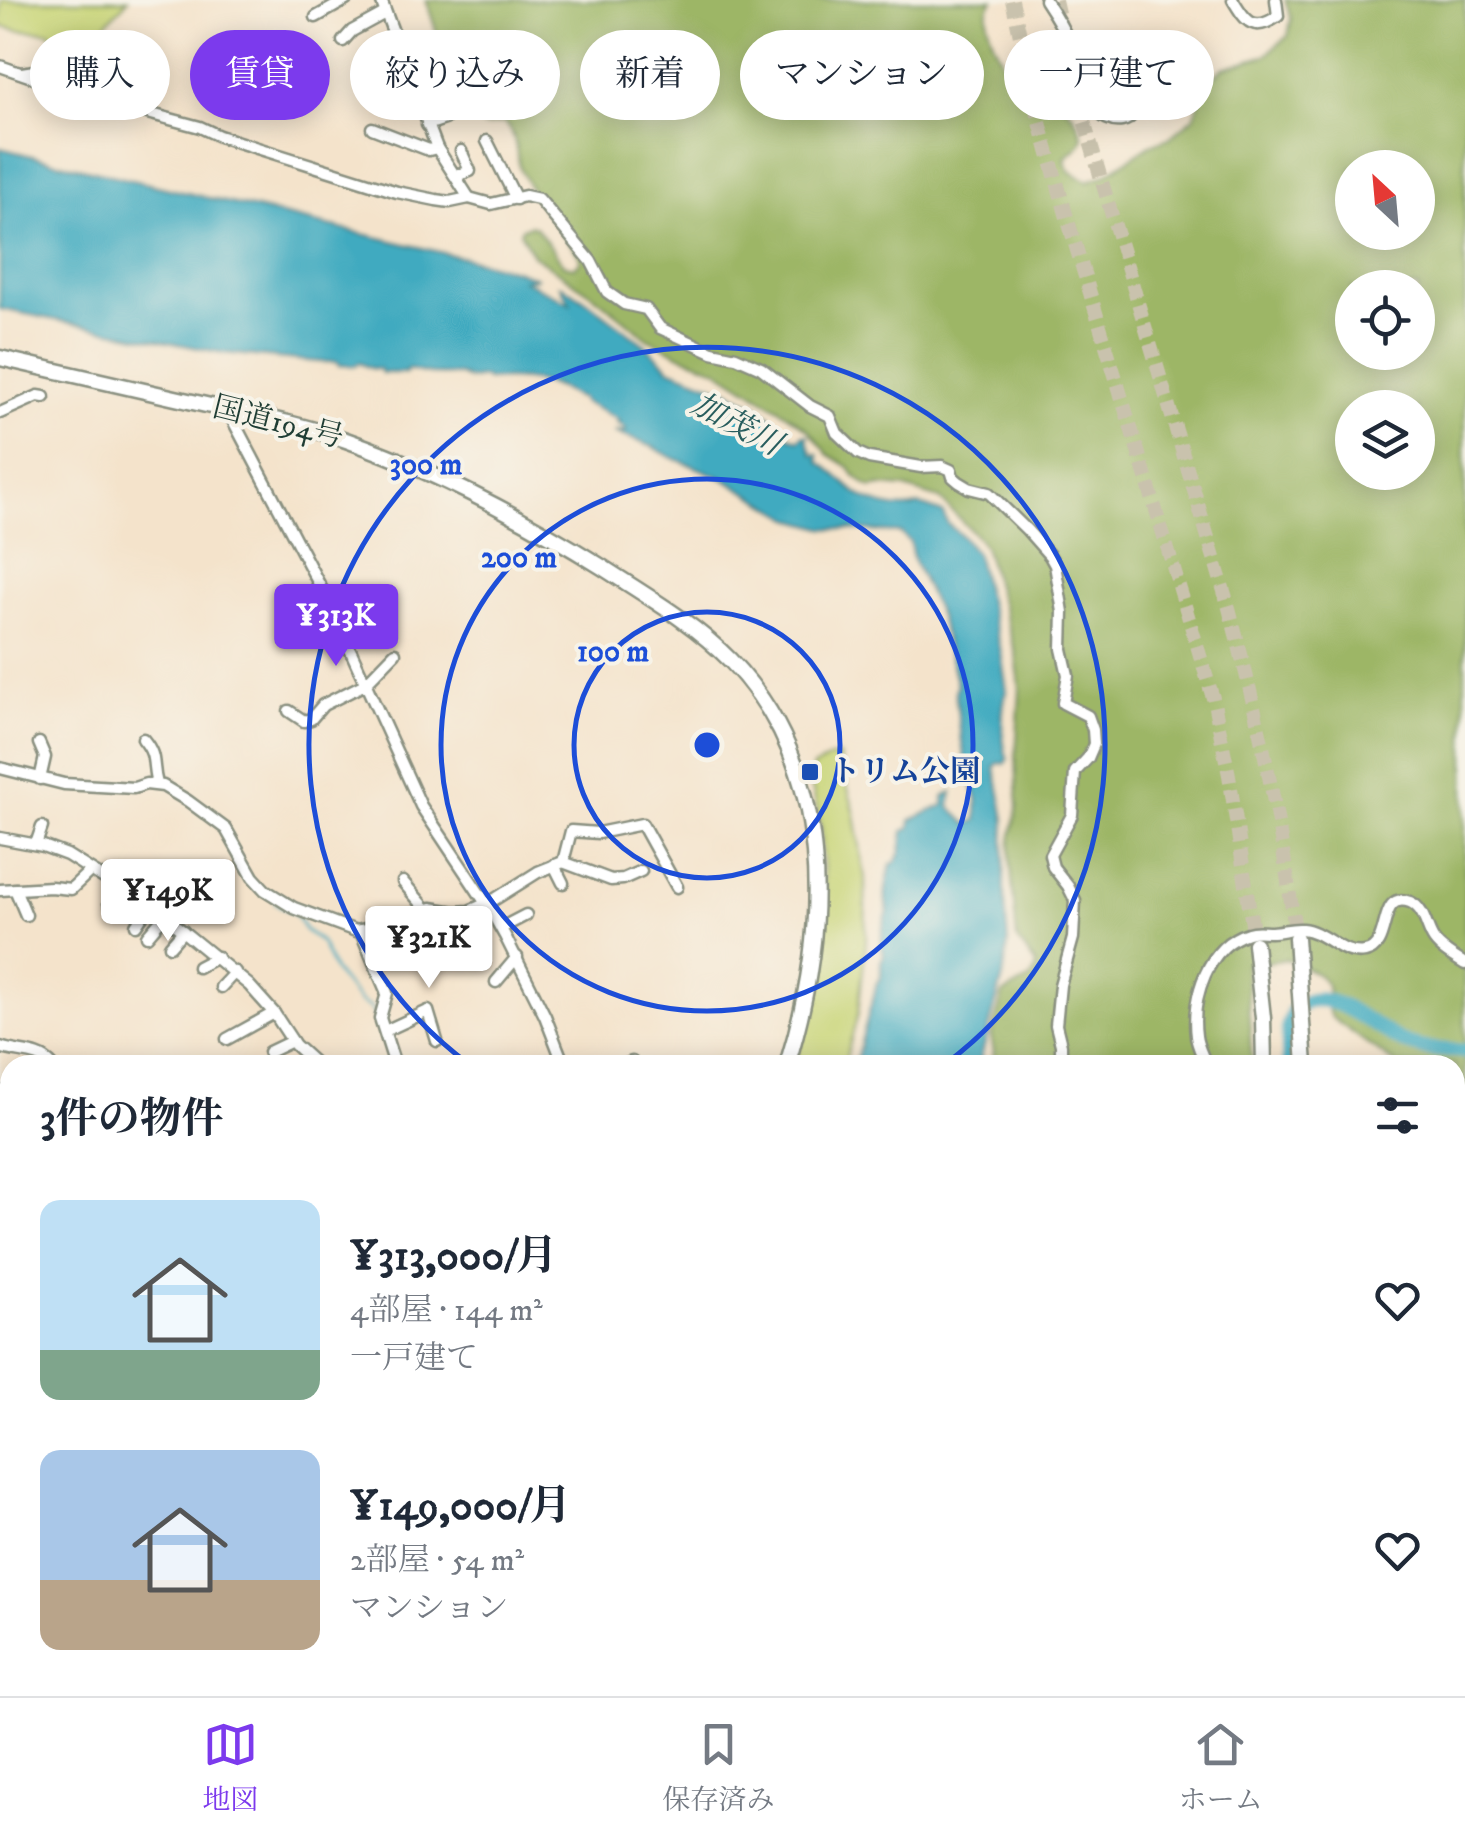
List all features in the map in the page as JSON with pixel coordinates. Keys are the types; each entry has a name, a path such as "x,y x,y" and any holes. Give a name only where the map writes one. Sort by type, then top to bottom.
{"highway":[{"name":"国道194号","path":"0,358 341,438 403,461 505,508 639,590 728,658 756,690 778,726 801,782 813,830 814,942 802,1018 790,1055"},
{"path":"1296,943 1304,1055"},
{"path":"1256,949 1264,1055"}],"street":[{"path":"316,17 346,0"},
{"path":"381,0 437,148 469,198"},
{"path":"1045,0 1063,30"},
{"path":"1233,0 1245,19 1257,25 1278,16 1276,0"},
{"path":"343,41 352,31 386,13"},
{"path":"0,66 398,192 450,202 469,198 492,204 533,197 545,204 591,261 607,292 624,304 646,309 660,328 760,368 810,406 830,416 836,433 858,453 921,467 942,466 969,488 989,493 1055,566 1068,675 1063,703 1088,716 1093,730 1094,744 1075,772 1072,815 1050,854 1050,861 1075,900 1073,938 1060,985 1056,1025 1060,1055"},
{"path":"21,73 30,72"},
{"path":"427,125 442,120"},
{"path":"379,126 430,150 437,148"},
{"path":"488,141 516,199"},
{"path":"456,176 470,170 461,150"},
{"path":"0,413 44,397"},
{"path":"226,409 305,557 421,806 500,928 545,1016 560,1055"},
{"path":"289,711 307,721 323,705 365,684 395,652"},
{"path":"143,738 154,755 157,784"},
{"path":"39,743 46,763 40,779"},
{"path":"0,768 64,784 134,788 157,784 188,801 226,830 265,890 313,916 360,930 427,910 461,912 486,904 559,863 611,880 641,871"},
{"path":"563,883 559,863 571,830 598,833 642,824 677,887"},
{"path":"36,844 42,828"},
{"path":"0,838 36,844 68,856 164,916 250,985 307,1055"},
{"path":"0,890 71,889 90,870"},
{"path":"403,882 427,910"},
{"path":"16,889 26,915"},
{"path":"109,904 119,889"},
{"path":"1203,1055 1196,1036 1202,984 1214,958 1249,932 1304,929 1327,937 1349,952 1368,952 1380,944 1389,908 1396,902 1412,902 1434,940 1465,964"},
{"path":"136,926 149,906"},
{"path":"500,928 526,915"},
{"path":"147,936 164,916"},
{"path":"170,946 183,930"},
{"path":"360,930 387,993 380,1018 392,1055"},
{"path":"496,982 516,957"},
{"path":"198,967 217,958"},
{"path":"222,987 244,958"},
{"path":"385,1031 428,1012 437,1040"},
{"path":"227,1040 274,1013"},
{"path":"269,1052 292,1041"},
{"path":"0,1047 39,1055"}],"green space":[{"path":"1,0 128,0 100,30 30,31 0,26"},
{"path":"426,0 993,0 988,20 1004,62 1004,120 1076,120 1083,138 1065,158 1073,173 1088,181 1169,138 1190,120 1214,120 1214,76 1223,68 1264,56 1288,36 1291,19 1285,0 1465,0 1465,1055 1383,1055 1332,1018 1327,986 1320,976 1287,959 1246,965 1251,1055 993,1055 991,1037 1003,994 1030,979 1036,969 1017,940 1010,858 1018,807 1020,689 1016,654 985,549 940,499 905,488 866,485 790,416 717,369 649,339 592,294 533,255 520,232 530,225 536,227 564,265 575,267 581,261 527,182 508,127 503,122 485,126 478,120 560,120 560,30 436,30"},
{"path":"839,756 855,814 865,878 866,942 858,1014 847,1055 797,1055 818,983 823,941 821,827 810,778 813,767"}],"water":[{"name":"加茂川","path":"0,148 515,270 537,278 524,280 570,303 559,284 590,303 671,369 729,391 760,408 780,425 781,433 799,440 808,435 813,455 818,454 819,462 857,493 884,505 920,505 943,513 948,524 976,554 1007,692 1003,726 1008,760 995,767 1005,819 1008,944 982,1055 858,1055 881,977 882,934 888,912 886,888 891,864 901,852 904,831 910,828 911,820 944,805 944,797 952,792 950,807 967,824 977,820 977,799 967,772 960,730 957,685 939,616 913,559 910,542 901,533 823,528 795,520 720,477 614,432 626,431 617,419 542,382 469,379 407,369 406,373 382,373 359,363 339,365 224,353 0,309"}],"waterway":[{"path":"274,902 295,914 305,930 321,942 334,971 375,1016"},
{"path":"1289,1055 1288,1027 1293,1011 1317,1000 1342,1006 1409,1044 1465,1051"}],"tunnel":[{"path":"1012,0 1066,214 1213,698 1255,944"},
{"path":"1055,0 1080,108 1240,649 1276,813 1296,938"}],"place":[{"name":"トリム公園","path":"810,772"}]}
